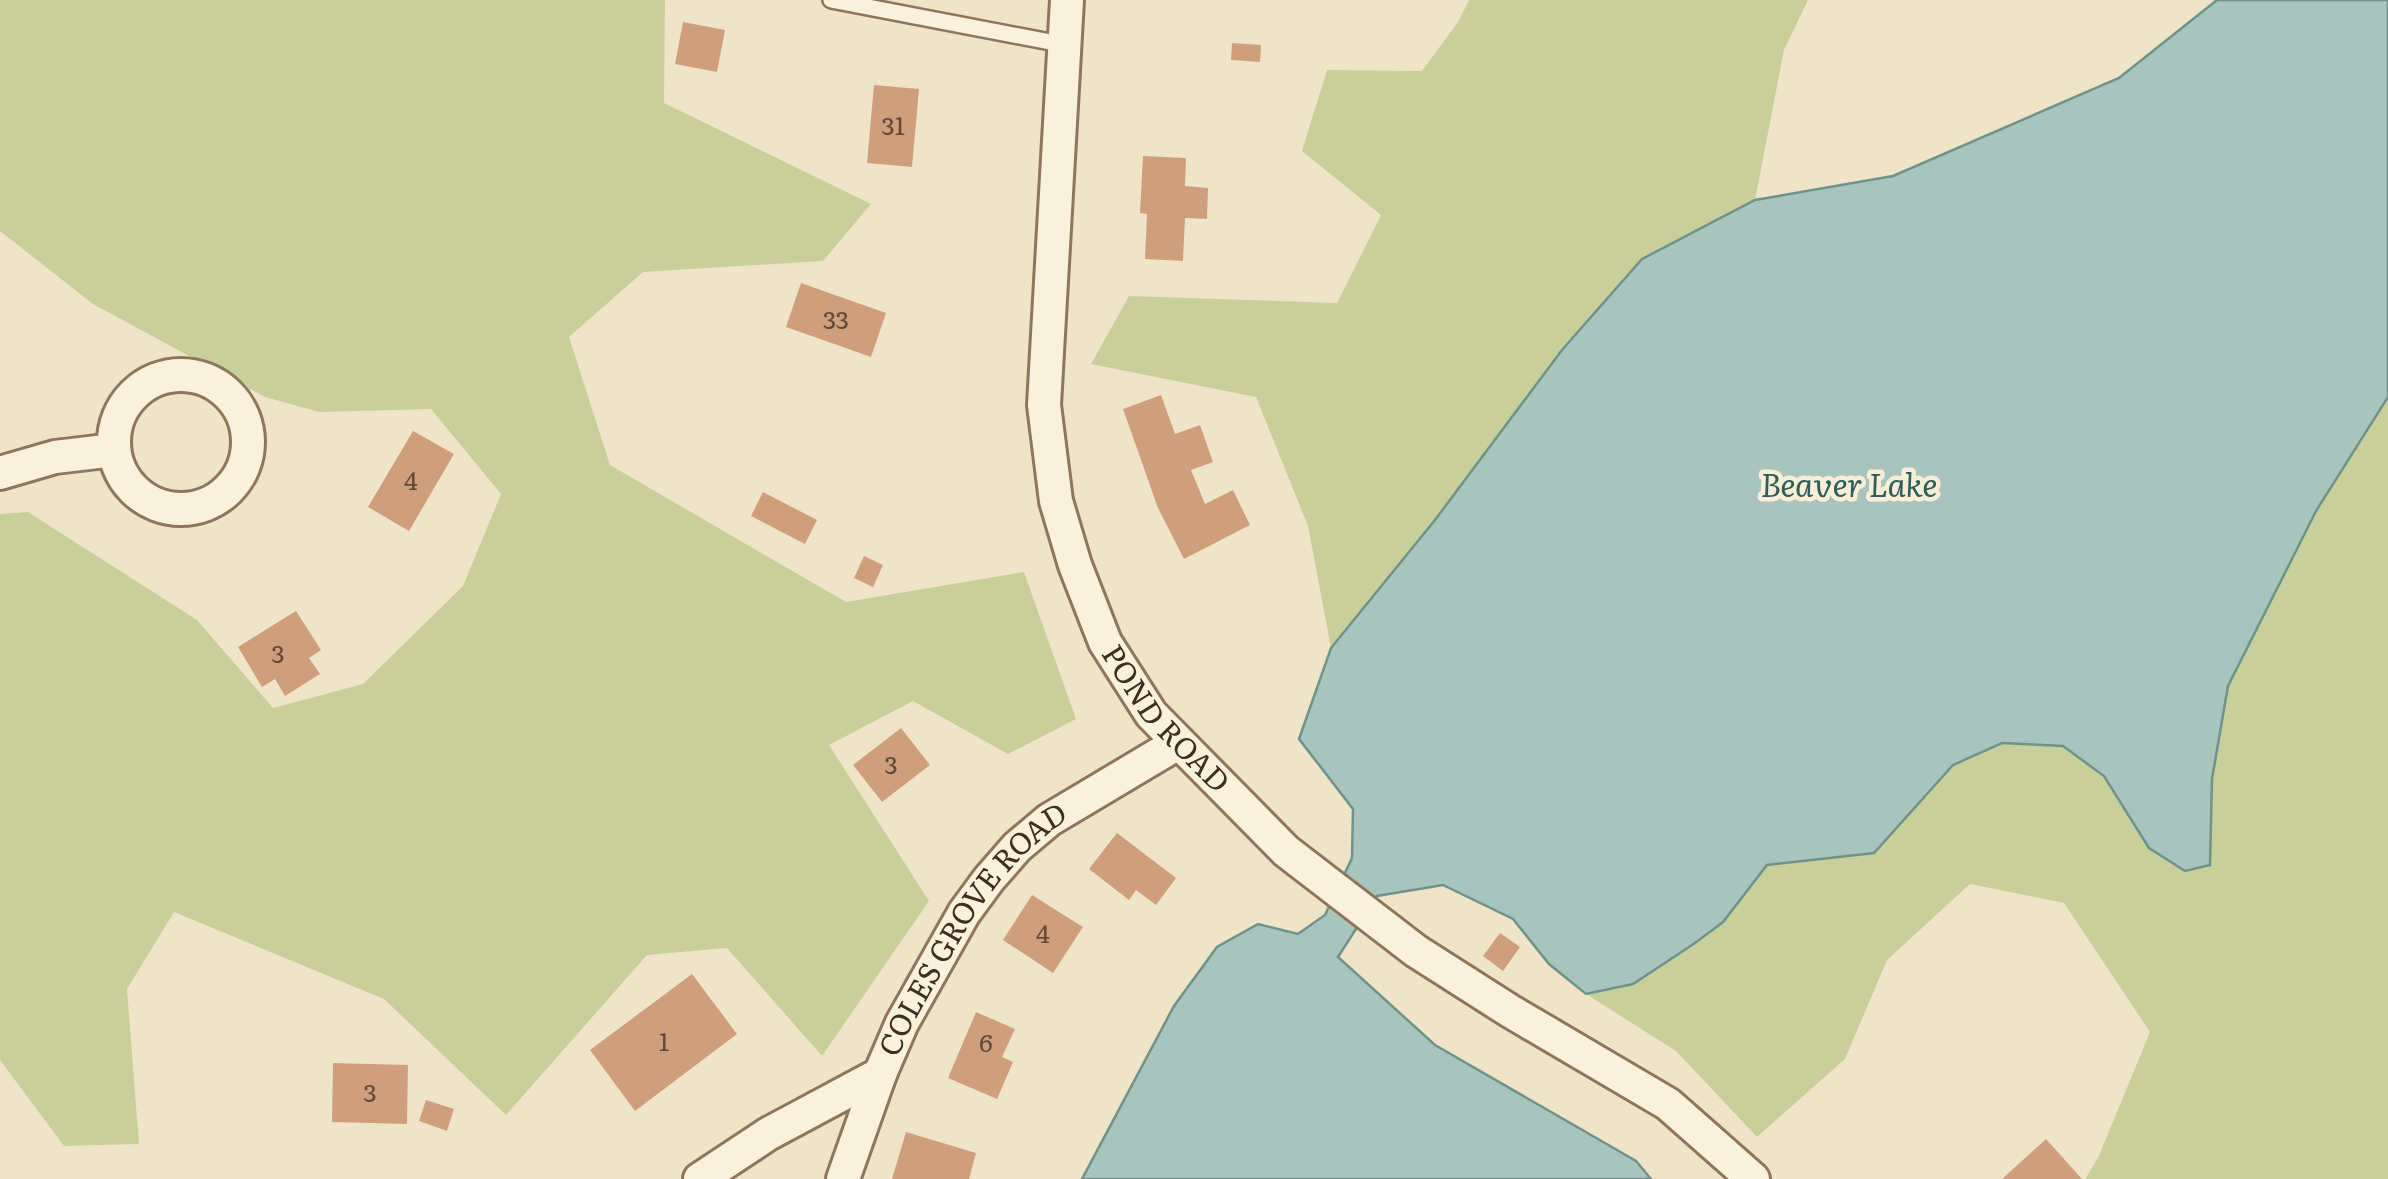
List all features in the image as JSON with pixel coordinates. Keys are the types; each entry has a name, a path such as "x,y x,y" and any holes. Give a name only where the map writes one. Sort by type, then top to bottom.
{"street":[{"name":"POND ROAD","path":"1067,0 1044,405 1056,501 1074,566 1105,642 1151,714 1286,851 1416,951 1668,1104 1710,1137 1753,1179"},
{"path":"177,376 216,385 236,404 247,430 246,461 240,475 219,497 191,508 160,506 134,490 124,478 114,450 117,423 130,400 151,382 177,376"},
{"path":"0,473 55,457 114,450"},
{"name":"COLES GROVE ROAD","path":"844,1179 902,1023 964,913 998,868 1050,820 1178,743"},
{"path":"700,1179 768,1134 880,1074"}],"lane":[{"path":"831,0 1066,45"}],"green space":[{"path":"0,0 665,0 664,103 871,204 823,261 643,272 569,337 610,465 846,602 1024,572 1076,719 1008,754 913,701 829,745 929,901 822,1056 727,948 647,955 506,1115 384,999 174,912 127,989 139,1144 64,1146 0,1060 0,514 28,512 197,620 273,708 363,684 463,586 501,494 431,409 319,412 265,397 93,304 0,231"},
{"path":"1469,0 1808,0 1784,50 1755,200 1642,260 1562,350 1435,520 1331,648 1308,526 1256,397 1091,364 1129,296 1337,303 1381,215 1302,151 1327,70 1422,71"},
{"path":"2388,397 2388,1179 2085,1179 2098,1158 2150,1032 2064,903 1970,884 1887,960 1845,1059 1757,1137 1676,1051 1586,994 1633,984 1723,922 1767,865 1874,853 1953,765 2002,743 2063,746 2104,776 2149,848 2210,865 2212,779 2228,686 2316,511"}],"water":[{"name":"Beaver Lake","path":"2217,0 2388,0 2388,397 2316,511 2228,686 2212,779 2210,865 2185,871 2149,848 2104,776 2063,746 2002,743 1953,765 1874,853 1767,865 1723,922 1633,984 1586,994 1549,964 1513,919 1443,885 1377,896 1338,957 1435,1045 1636,1161 1651,1179 1082,1179 1174,1006 1217,947 1258,924 1298,934 1325,915 1352,858 1353,809 1299,739 1331,648 1435,520 1562,350 1642,259 1755,200 1893,176 2119,78"}],"building":[{"path":"683,22 725,30 717,72 675,64"},
{"path":"1232,43 1261,45 1260,62 1231,60"},
{"path":"874,85 919,89 912,167 867,163"},
{"path":"1143,156 1186,158 1185,186 1208,188 1207,219 1185,218 1183,261 1145,259 1147,214 1140,213"},
{"path":"801,283 886,313 871,357 786,327"},
{"path":"1161,395 1175,434 1200,425 1213,462 1191,470 1205,504 1233,490 1250,525 1184,559 1158,508 1123,409"},
{"path":"413,431 454,454 409,531 368,507"},
{"path":"763,492 817,520 805,544 751,516"},
{"path":"864,556 883,565 873,587 854,578"},
{"path":"296,611 321,650 309,658 320,674 285,696 275,679 262,687 238,647"},
{"path":"901,728 930,765 882,802 853,765"},
{"path":"1117,833 1176,878 1156,905 1136,890 1129,900 1089,869"},
{"path":"1032,895 1083,927 1053,973 1003,940"},
{"path":"1500,933 1520,947 1503,971 1483,956"},
{"path":"692,974 737,1034 635,1111 590,1050"},
{"path":"976,1012 1015,1029 1002,1057 1013,1062 997,1099 948,1078"},
{"path":"333,1063 408,1065 407,1124 332,1122"},
{"path":"426,1100 454,1109 447,1131 419,1121"},
{"path":"906,1132 976,1153 969,1179 892,1179"},
{"path":"2046,1139 2082,1179 2002,1179"}]}
